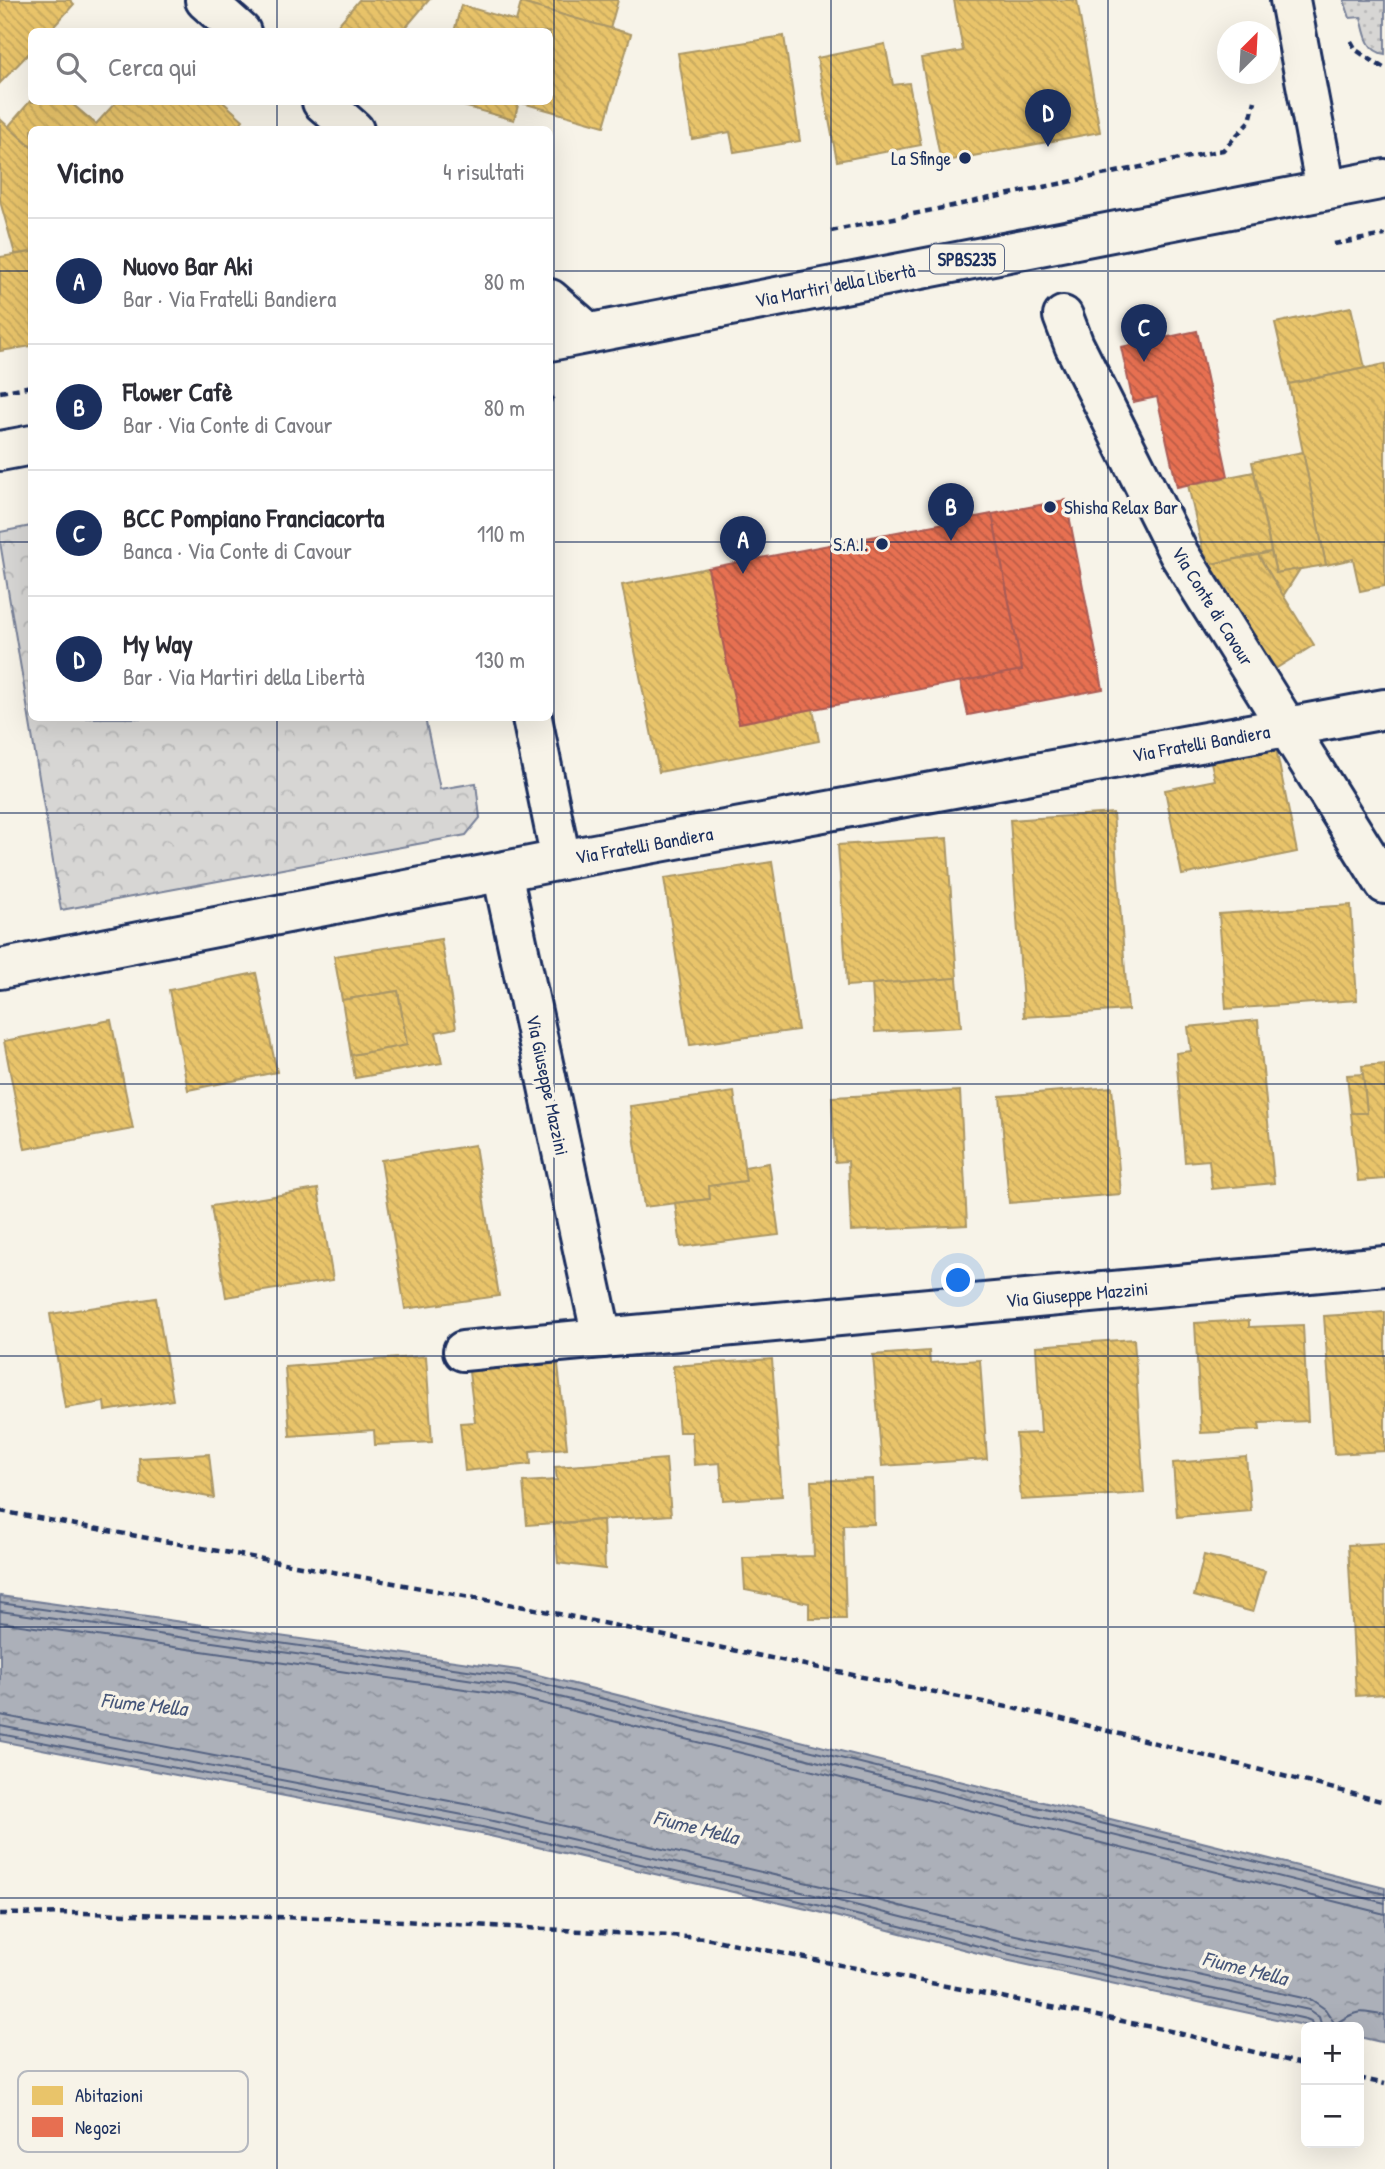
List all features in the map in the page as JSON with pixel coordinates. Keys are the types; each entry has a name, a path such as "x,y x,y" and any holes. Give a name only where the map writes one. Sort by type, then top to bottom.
{"street":[{"path":"205,0 236,28"},
{"path":"1290,0 1326,190"},
{"path":"325,105 349,126"},
{"name":"Via Martiri della Libertà","path":"553,340 1385,178"},
{"path":"553,302 589,333"},
{"name":"Via Conte di Cavour","path":"1063,316 1074,345 1179,554 1385,884"},
{"path":"0,451 28,446"},
{"name":"Via Fratelli Bandiera","path":"0,970 561,860 1385,709"},
{"path":"533,721 561,860"},
{"name":"Via Giuseppe Mazzini","path":"502,872 602,1338"},
{"name":"Via Giuseppe Mazzini","path":"463,1351 1385,1266"}],"path":[{"path":"822,233 1223,150 1250,121 1256,98"},
{"path":"0,392 28,387"},
{"path":"0,1511 530,1608 1046,1715 1385,1802"},
{"path":"0,1914 93,1913 367,1919 705,1938 1162,2029 1301,2064"},
{"path":"1364,2079 1385,2084"}],"green space":[{"path":"1344,0 1385,0 1385,54 1370,45 1361,17 1350,18"},
{"path":"28,527 28,711 0,542 0,532"},
{"path":"30,721 426,721 440,789 476,783 480,818 466,835 61,910"}],"water":[{"name":"Fiume Mella","path":"0,1596 518,1670 1385,1888 1385,2043 1364,2038 1364,2022 1301,2022 1301,2024 1005,1960 815,1911 481,1834 0,1741"}],"building: Abitazioni":[{"path":"0,0 70,0 74,4 53,28 28,28 28,54 0,83"},
{"path":"359,0 429,0 405,28 335,28"},
{"path":"522,0 618,0 610,29 521,3"},
{"path":"954,0 1077,0 1100,132 941,162 921,58 963,51"},
{"path":"521,3 631,34 604,126 530,105 553,105 553,28 455,28 461,5 516,21"},
{"path":"784,36 800,141 734,152 730,132 692,139 678,53"},
{"path":"885,44 893,85 909,83 921,145 837,161 817,58"},
{"path":"28,104 74,105 96,124 113,105 226,105 243,120 238,126 28,126 28,144 8,127"},
{"path":"460,105 518,105 514,120"},
{"path":"0,119 28,144 28,252 15,254 0,201"},
{"path":"28,253 28,347 0,351 0,257"},
{"path":"1351,307 1365,368 1289,384 1275,323"},
{"path":"1385,364 1385,586 1360,591 1353,559 1326,565 1289,384"},
{"path":"1303,452 1326,565 1276,573 1252,462"},
{"path":"1254,472 1271,552 1206,565 1188,485"},
{"path":"1271,552 1276,573 1300,569 1283,596 1258,555"},
{"path":"1258,555 1314,645 1270,672 1206,565"},
{"path":"708,568 739,723 813,709 819,741 659,772 622,585"},
{"path":"1276,749 1297,852 1182,875 1165,790 1215,780 1211,762"},
{"path":"1113,813 1128,1010 1024,1017 1010,820"},
{"path":"947,838 957,978 847,986 838,845"},
{"path":"772,862 798,1030 690,1045 664,878"},
{"path":"1351,905 1357,1000 1226,1009 1219,914"},
{"path":"441,939 456,1028 436,1032 442,1063 355,1078 351,1055 407,1045 398,991 342,1000 334,956"},
{"path":"256,973 277,1072 188,1090 169,990"},
{"path":"957,978 961,1027 875,1032 872,984"},
{"path":"398,991 407,1045 351,1055 342,1000"},
{"path":"111,1020 133,1129 25,1149 4,1041"},
{"path":"1258,1020 1274,1183 1212,1189 1209,1160 1185,1162 1176,1053 1191,1051 1188,1027"},
{"path":"1385,1064 1385,1179 1358,1181 1351,1113 1367,1113 1362,1066"},
{"path":"1363,1074 1367,1113 1351,1113 1347,1075"},
{"path":"1112,1087 1121,1194 1009,1203 1000,1096"},
{"path":"960,1091 967,1225 851,1231 848,1161 835,1162 832,1097"},
{"path":"734,1092 746,1181 709,1186 710,1199 644,1207 630,1106"},
{"path":"475,1145 499,1296 405,1309 381,1160"},
{"path":"769,1163 779,1235 681,1247 675,1203 710,1199 709,1186 746,1181 744,1167"},
{"path":"318,1189 333,1280 226,1297 211,1206"},
{"path":"156,1298 173,1400 105,1411 104,1402 65,1408 50,1314"},
{"path":"1385,1312 1385,1451 1334,1454 1324,1316"},
{"path":"1249,1320 1249,1327 1303,1325 1308,1421 1259,1423 1260,1430 1201,1433 1195,1323"},
{"path":"1134,1339 1144,1493 1021,1500 1016,1434 1041,1433 1036,1346"},
{"path":"929,1351 930,1363 980,1360 987,1459 882,1466 873,1355"},
{"path":"557,1355 567,1448 530,1451 531,1464 465,1471 460,1423 475,1422 468,1364"},
{"path":"426,1356 432,1442 375,1445 374,1430 290,1436 285,1367"},
{"path":"772,1359 782,1496 723,1500 720,1463 694,1465 692,1432 679,1432 673,1366"},
{"path":"209,1454 214,1498 140,1484 139,1458"},
{"path":"1246,1457 1251,1511 1177,1517 1173,1463"},
{"path":"666,1459 671,1515 527,1525 523,1482 557,1480 555,1467"},
{"path":"873,1479 874,1524 843,1525 846,1619 809,1619 809,1603 745,1590 743,1558 814,1556 811,1481"},
{"path":"603,1520 605,1569 558,1563 554,1524"},
{"path":"1385,1543 1385,1694 1356,1696 1348,1545"},
{"path":"1204,1555 1265,1571 1253,1612 1194,1596"}],"building: Negozi":[{"path":"1197,331 1228,476 1177,487 1157,397 1133,402 1121,347"},
{"path":"1066,500 1103,689 968,715 960,681 1022,670 992,514"},
{"path":"992,514 1022,670 739,723 708,568"}],"place":[{"name":"My Way","path":"1048,147"},
{"name":"La Sfinge","path":"965,158"},
{"name":"BCC Pompiano Franciacorta","path":"1144,362"},
{"name":"Shisha Relax Bar","path":"1050,507"},
{"name":"Flower Cafè","path":"951,541"},
{"name":"S.A.I.","path":"882,544"},
{"name":"Nuovo Bar Aki","path":"743,574"}]}
